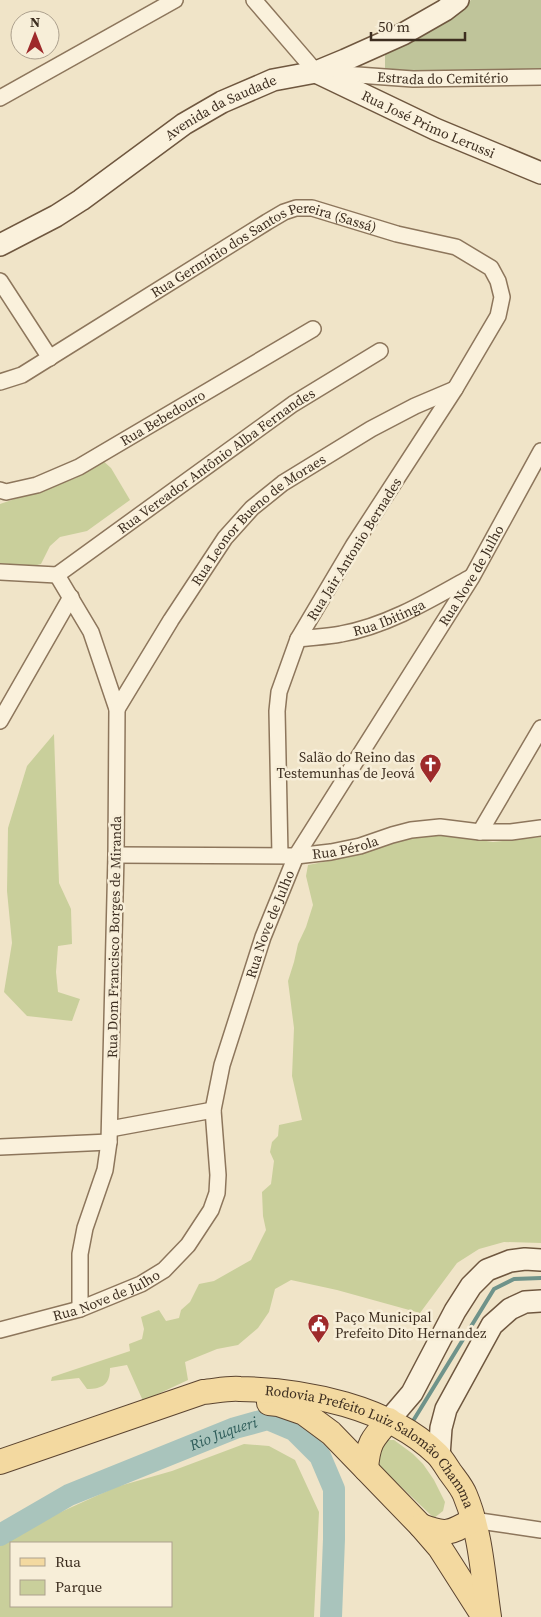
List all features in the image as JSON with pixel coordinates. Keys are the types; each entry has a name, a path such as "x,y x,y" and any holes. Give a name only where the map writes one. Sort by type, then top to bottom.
{"main road":[{"name":"Rodovia Prefeito Luiz Salomão Chamma","path":"5,1459 203,1392 238,1388 284,1391 332,1401 389,1420 424,1443 439,1456 464,1493 473,1520 489,1617"},
{"name":"Rodovia Prefeito Luiz Salomão Chamma","path":"158,1407 246,1401 278,1404 304,1413 331,1433 421,1526 457,1572 484,1617"},
{"path":"366,1469 367,1451 371,1442 389,1420"},
{"path":"421,1526 445,1533 473,1520"}],"street":[{"path":"0,98 175,0"},
{"path":"254,0 316,72"},
{"name":"Avenida da Saudade","path":"0,245 56,216 81,200 184,124 222,102 273,80 316,72 345,60 402,34 445,10 458,0"},
{"name":"Estrada do Cemitério","path":"316,72 412,79 541,77"},
{"name":"Rua José Primo Lerussi","path":"316,72 435,129 541,173"},
{"name":"Rua Germínio dos Santos Pereira (Sassá)","path":"0,382 22,374 50,358 267,222 284,212 296,208 312,208 397,234 456,247 491,268"},
{"name":"Rua Jair Antonio Bernades","path":"280,855 278,692 298,639 353,546 455,389 498,316 502,297 498,281 491,268"},
{"path":"0,281 50,358"},
{"name":"Rua Bebedouro","path":"3,491 37,484 79,467 314,329"},
{"name":"Rua Vereador Antônio Alba Fernandes","path":"57,575 294,404 380,351"},
{"name":"Rua Leonor Bueno de Moraes","path":"117,710 171,620 225,538 252,508 283,484 371,429 415,406 455,389"},
{"name":"Rua Nove de Julho","path":"0,1330 80,1309 141,1284 164,1270 188,1245 212,1210 218,1193 213,1110 222,1065 263,936 296,856 472,577 541,451"},
{"path":"0,572 57,575"},
{"name":"Rua Dom Francisco Borges de Miranda","path":"57,575 91,632 117,710 116,856 109,1135 105,1170 85,1228 80,1254 80,1309"},
{"name":"Rua Ibitinga","path":"298,639 341,634 371,626 410,610 472,577"},
{"path":"0,721 71,597"},
{"path":"480,832 541,728"},
{"name":"Rua Pérola","path":"116,856 296,856 332,852 360,846 411,830 440,827 480,832 511,832 541,828"},
{"path":"0,1147 109,1135 213,1110"},
{"path":"389,1420 412,1393 455,1310 471,1286 487,1270 525,1259 541,1260"},
{"path":"439,1456 440,1428 446,1409 492,1325 510,1309 525,1302 541,1301"},
{"path":"473,1520 541,1530"}],"green space":[{"path":"471,0 541,0 541,70 385,70 385,54 449,20"},
{"path":"101,459 111,468 130,500 87,531 60,537 50,546 41,564 19,570 0,566 0,504 76,478"},
{"path":"54,734 59,883 71,909 72,944 58,946 56,972 58,992 80,999 72,1021 27,1016 4,992 12,943 7,891 8,828 27,766"},
{"path":"439,834 493,842 541,837 541,1243 504,1242 479,1249 457,1263 420,1313 337,1290 291,1280 275,1289 269,1312 258,1328 238,1345 217,1349 185,1362 188,1380 143,1401 127,1365 110,1368 107,1382 105,1385 97,1388 87,1389 79,1378 51,1381 52,1377 130,1351 129,1344 142,1339 144,1329 141,1317 159,1310 166,1321 179,1318 181,1310 190,1302 199,1284 214,1281 251,1260 266,1230 263,1216 262,1192 271,1184 274,1161 270,1152 272,1142 278,1136 279,1125 302,1120 292,1076 294,1028 288,981 298,944 313,905 306,876 308,865 354,856 388,839"},
{"path":"382,1440 394,1440 413,1454 434,1480 445,1502 443,1511 434,1518 372,1459"},
{"path":"244,1444 269,1446 295,1460 319,1512 314,1617 0,1617 0,1546 52,1516 116,1487 172,1471"}],"waterway":[{"path":"413,1421 494,1289 514,1279 541,1278"},
{"name":"Rio Juqueri","path":"0,1535 69,1495 235,1428 268,1419 294,1430 320,1456 334,1489 331,1617"}],"place":[{"name":"Salão do Reino das Testemunhas de Jeová","path":"431,784"},
{"name":"Paço Municipal Prefeito Dito Hernandez","path":"319,1344"}]}
